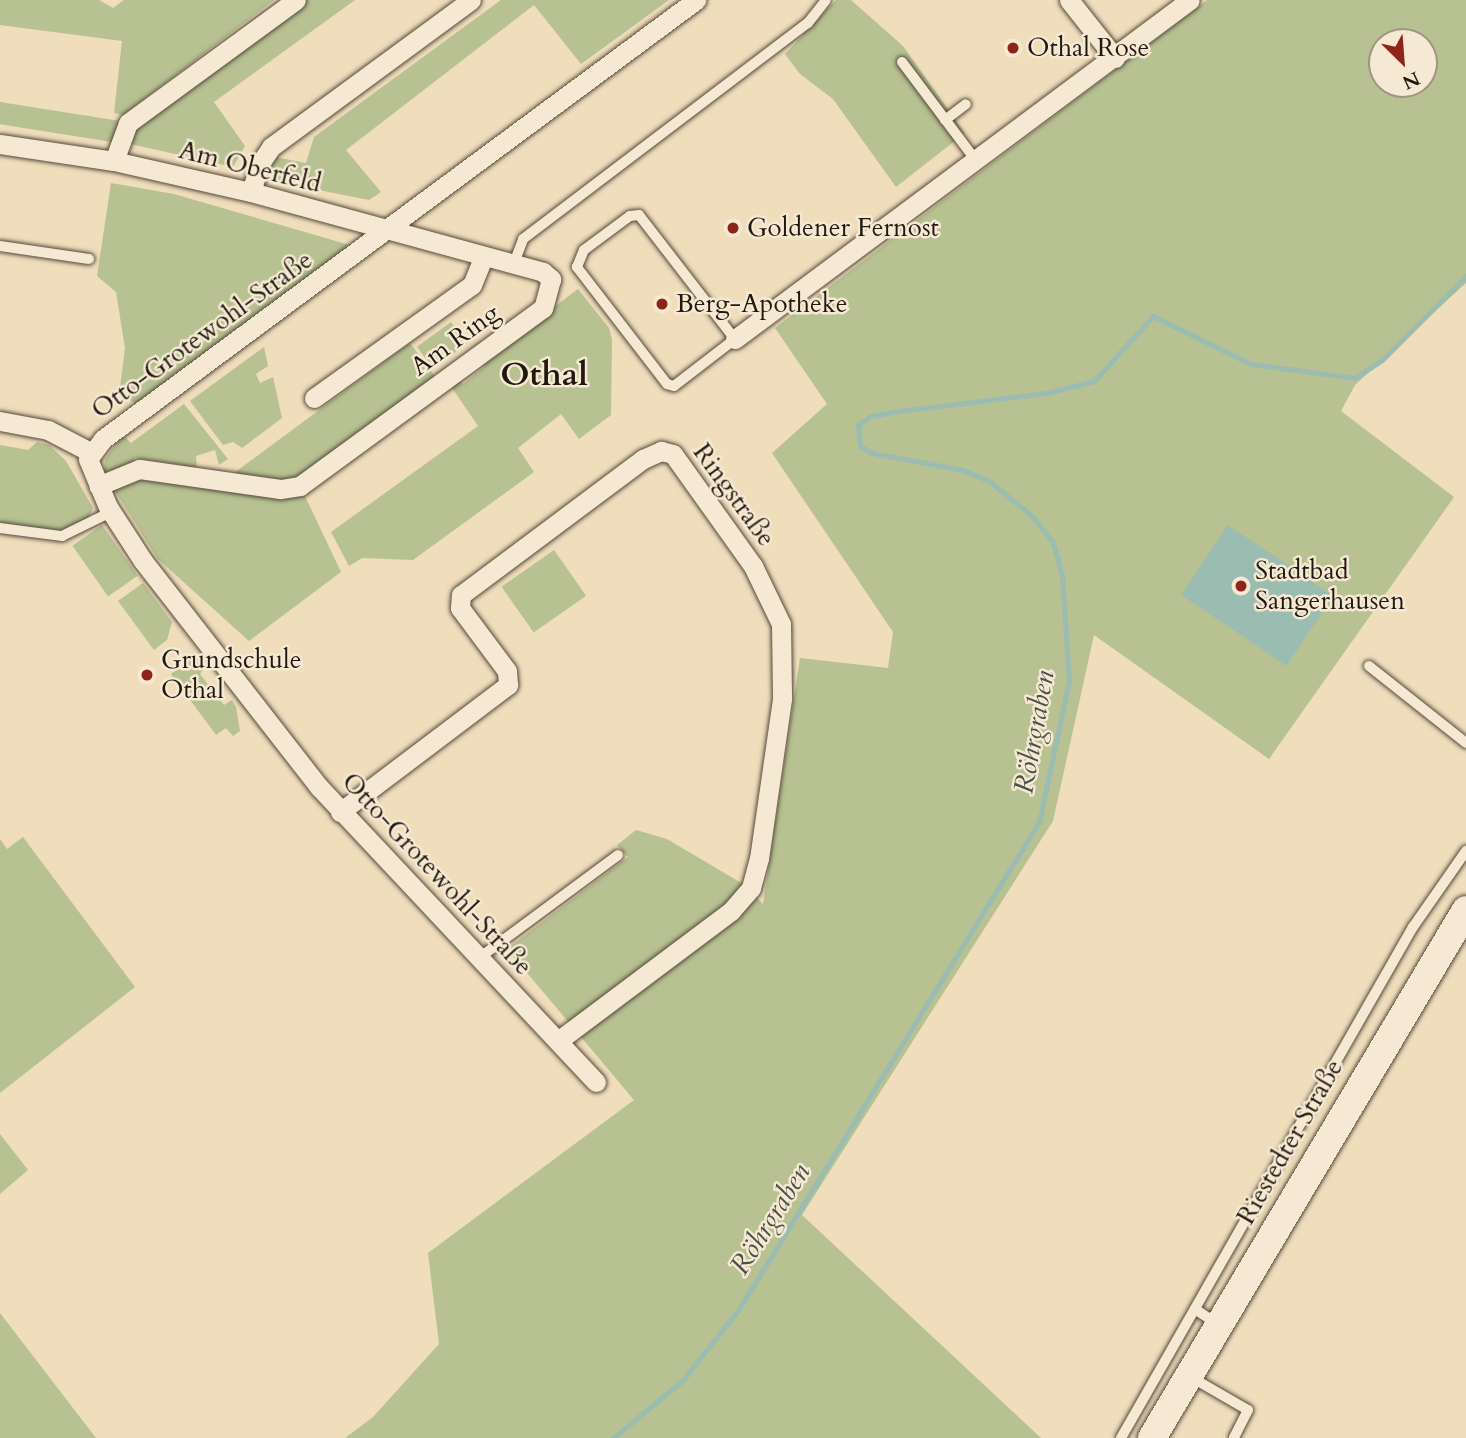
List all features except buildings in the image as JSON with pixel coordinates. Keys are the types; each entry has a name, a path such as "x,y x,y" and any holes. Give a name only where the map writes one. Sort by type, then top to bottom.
{"main road":[{"name":"Riestedter Straße","path":"1152,1438 1466,910"}],"street":[{"path":"114,161 128,123 296,0"},
{"path":"251,192 258,165 271,147 471,0"},
{"name":"Otto-Grotewohl-Straße","path":"596,1082 340,812 212,655 111,512 98,486 90,453 696,0"},
{"path":"1069,0 1115,58"},
{"path":"735,339 977,162 1190,0"},
{"name":"Am Oberfeld","path":"0,144 114,161 251,192 484,256"},
{"name":"Am Ring","path":"98,486 139,469 280,489 300,486 543,308 550,277 514,263 484,256 477,277 465,290 314,398"},
{"path":"0,421 48,430 90,453"},
{"name":"Ringstraße","path":"340,812 508,685 508,671 461,610 458,600 466,590 643,459 664,451 676,458 749,560 781,624 782,704 751,888 723,918 558,1041"}],"lane":[{"path":"514,263 523,239 808,23 826,0"},
{"path":"902,62 977,162"},
{"path":"945,120 966,104"},
{"path":"639,215 735,339 671,387 579,274 578,258 630,216 639,215"},
{"path":"0,246 89,259"},
{"path":"0,528 62,536 111,512"},
{"path":"1369,666 1466,743"},
{"name":"Riestedter Straße","path":"1121,1438 1413,927 1466,851"},
{"path":"479,958 618,855"},
{"path":"1195,1308 1221,1326"},
{"path":"1189,1376 1248,1410 1234,1438"}],"green space":[{"path":"0,0 99,0 113,8 124,0 274,0 123,115 114,113 122,41 0,25"},
{"path":"303,0 355,0 214,102 245,146 233,167 126,143 129,132"},
{"path":"501,0 669,0 581,64 534,5 346,150 381,192 369,200 263,179 270,156 306,163 314,137"},
{"path":"836,0 851,0 903,46 965,133 896,187 833,99 800,74 785,54"},
{"path":"1207,0 1466,0 1466,283 1355,385 1341,411 1454,497 1269,759 1094,635 1053,821 802,1215 1041,1438 345,1438 373,1417 439,1344 428,1253 634,1100 507,949 628,857 617,845 636,830 667,839 743,884 763,904 800,658 888,668 893,632 772,453 827,404 775,328"},
{"path":"0,102 119,121 115,143 0,124"},
{"path":"111,183 174,194 353,246 139,405 119,395 125,348 116,292 97,276"},
{"path":"578,289 609,328 612,340 611,415 579,439 561,414 518,448 534,472 413,560 362,558 349,566 331,532 478,426 450,385 458,379 463,384 484,367 481,362"},
{"path":"451,322 467,344 433,369 417,347"},
{"path":"410,343 437,379 291,481 230,476"},
{"path":"264,347 268,366 256,374 260,383 273,377 282,418 242,448 233,442 223,445 190,401"},
{"path":"184,404 228,459 219,465 215,450 196,456 197,472 190,472 187,466 135,458 132,464 104,474 105,459 123,435 131,443"},
{"path":"37,442 49,445 66,461 93,508 88,519 74,528 57,532 0,524 0,445 28,450"},
{"path":"129,476 303,492 341,572 249,641 158,559 115,491"},
{"path":"102,525 138,576 108,596 73,546"},
{"path":"554,550 586,596 534,633 502,587"},
{"path":"143,583 172,622 167,640 154,650 118,601"},
{"path":"196,656 205,667 200,674 224,705 232,700 236,707 240,731 233,736 226,728 216,735 171,674"},
{"path":"23,837 135,987 0,1093 0,839 7,849"},
{"path":"0,1134 28,1170 0,1194"},
{"path":"0,1313 96,1438 0,1438"}],"water":[{"path":"1228,525 1333,596 1286,666 1181,595"}],"waterway":[{"name":"Röhrgraben","path":"613,1438 682,1381 739,1309 1039,822 1069,681 1062,575 1052,541 1031,515 989,481 963,470 872,453 860,446 858,425 871,416 891,412 1046,393 1094,381 1153,316 1251,364 1355,378 1382,360 1466,276"}],"place":[{"name":"Othal Rose","path":"1013,48"},
{"name":"Goldener Fernost","path":"733,228"},
{"name":"Berg-Apotheke","path":"662,304"},
{"name":"Stadtbad Sangerhausen","path":"1241,586"},
{"name":"Grundschule Othal","path":"147,675"}],"district":[{"name":"Othal","path":"544,375"}]}
